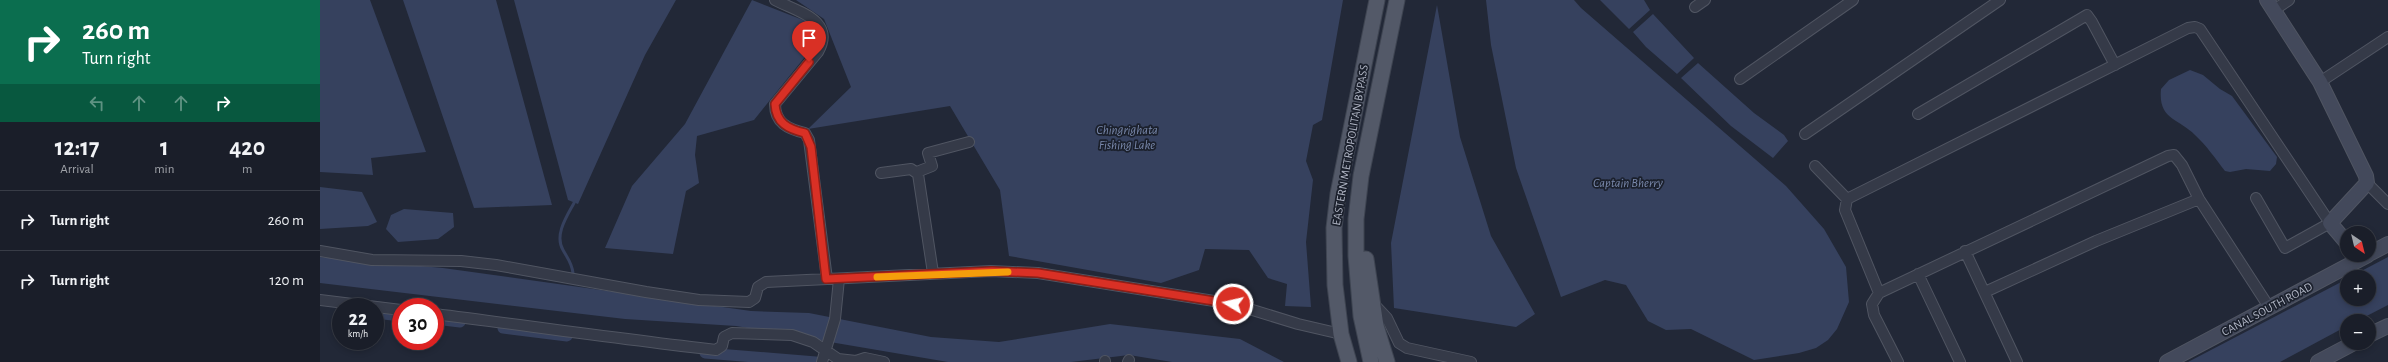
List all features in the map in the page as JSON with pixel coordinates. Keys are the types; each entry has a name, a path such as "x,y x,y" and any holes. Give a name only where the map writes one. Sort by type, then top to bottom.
{"main road":[{"name":"EASTERN METROPOLITAN BYPASS","path":"1349,362 1342,338 1334,285 1334,228 1338,194 1377,0"},
{"name":"EASTERN METROPOLITAN BYPASS","path":"1370,328 1356,256 1358,197 1397,0"},
{"name":"EASTERN METROPOLITAN BYPASS","path":"1358,197 1365,226 1365,249 1372,302 1370,328 1371,362"},
{"path":"1370,328 1387,362"}],"street":[{"path":"775,0 818,22 824,34 823,42 818,52 775,104 778,118 788,128 805,133 811,147 826,279"},
{"path":"1695,8 1706,0"},
{"path":"1740,79 1853,0"},
{"path":"1805,134 2000,0"},
{"path":"2289,0 2271,5 2320,82 2366,176 2367,183 2388,204"},
{"path":"1918,114 2087,15 2114,65"},
{"path":"1847,199 2188,28 2195,27 2200,29 2330,223 2340,235"},
{"path":"2320,82 2388,37"},
{"path":"917,172 932,166 928,153 969,142"},
{"path":"1898,362 1874,315 1872,304 1879,293 2168,156 2174,155 2182,164 2199,200 2269,307"},
{"path":"1815,166 1847,199"},
{"path":"881,173 911,168 917,172 920,178 934,273"},
{"path":"2256,198 2286,248 2330,223 2367,183"},
{"path":"1847,199 1845,210 1879,293"},
{"path":"1985,292 2096,241 2199,200"},
{"name":"CANAL SOUTH ROAD","path":"2376,250 2388,244"},
{"path":"320,251 372,260 461,261 496,265 602,285 699,300 749,302 755,298 758,287 766,282 992,271 1065,276 1233,304 1342,338"},
{"path":"1965,251 2017,362"},
{"name":"CANAL SOUTH ROAD","path":"2167,362 2353,262"},
{"path":"1918,274 1960,362"},
{"path":"825,353 835,319 839,279"},
{"path":"320,300 392,309"},
{"path":"1372,302 1387,318 1399,344 1408,348 1471,362"},
{"path":"444,315 560,330 614,339 716,350 722,346 724,338 732,333 769,336 792,335 803,338 825,353 838,359 856,361 865,358 884,362"},
{"path":"2376,332 2388,326"},
{"path":"2318,362 2341,350"}],"water":[{"path":"320,0 370,0 426,152 371,158 373,175 320,172"},
{"path":"403,0 496,0 552,205 474,208"},
{"path":"514,0 676,0 645,55 578,204 568,200"},
{"path":"752,0 808,22 817,42 754,120 697,136 695,155 699,183 686,191 673,254 605,248 632,186 685,124"},
{"name":"Chingrighata Fishing Lake","path":"796,0 1343,0 1322,120 1313,125 1306,161 1313,180 1306,242 1311,307 1285,306 1287,284 1268,278 1249,250 1205,249 1199,270 1161,283 1009,256 1000,190 950,106 808,129 851,87 824,19"},
{"name":"Captain Bherry","path":"1486,0 1574,0 1581,8 1786,186 1824,229 1846,267 1849,302 1837,329 1828,340 1816,348 1799,353 1754,360 1691,329 1666,330 1648,321 1626,285 1605,280 1561,297 1516,168 1491,45"},
{"path":"1600,0 1644,0 1650,10 1629,29"},
{"path":"1437,5 1460,137 1491,236 1535,314 1516,327 1394,308 1391,243"},
{"path":"1653,14 1694,58 1677,74 1646,47 1633,32"},
{"path":"1698,63 1754,113 1784,135 1788,141 1773,158 1731,126 1681,78"},
{"path":"2190,70 2203,75 2220,89 2232,96 2277,157 2276,164 2270,171 2246,169 2230,172 2225,171 2189,129 2166,113 2161,99 2161,89 2169,80"},
{"path":"320,187 362,192 377,222 368,226 320,229"},
{"path":"404,209 453,213 454,227 438,239 398,242 386,229 391,215"},
{"path":"320,257 443,268 751,311 809,313 931,337 999,342 1110,324 1240,339 1284,362 1172,362 1129,355 1071,362 948,362 736,326 625,319 320,283"},
{"path":"2388,257 2388,305 2371,314 2340,314 2340,330 2280,362 2188,362 2340,283 2340,306 2376,306 2376,270 2363,270"}],"waterway":[{"path":"573,273 571,264 563,250 560,238 562,226 574,203"},
{"path":"384,314 392,315"},
{"path":"444,320 460,322"},
{"path":"503,328 567,336"},
{"path":"705,353 816,362"}],"slow traffic":[{"path":"877,277 934,273 992,271 1008,272"}],"route":[{"path":"809,62 775,104 778,118 782,124 788,128 805,133 809,140 826,279 992,271 1038,273 1065,276 1233,304"}]}
